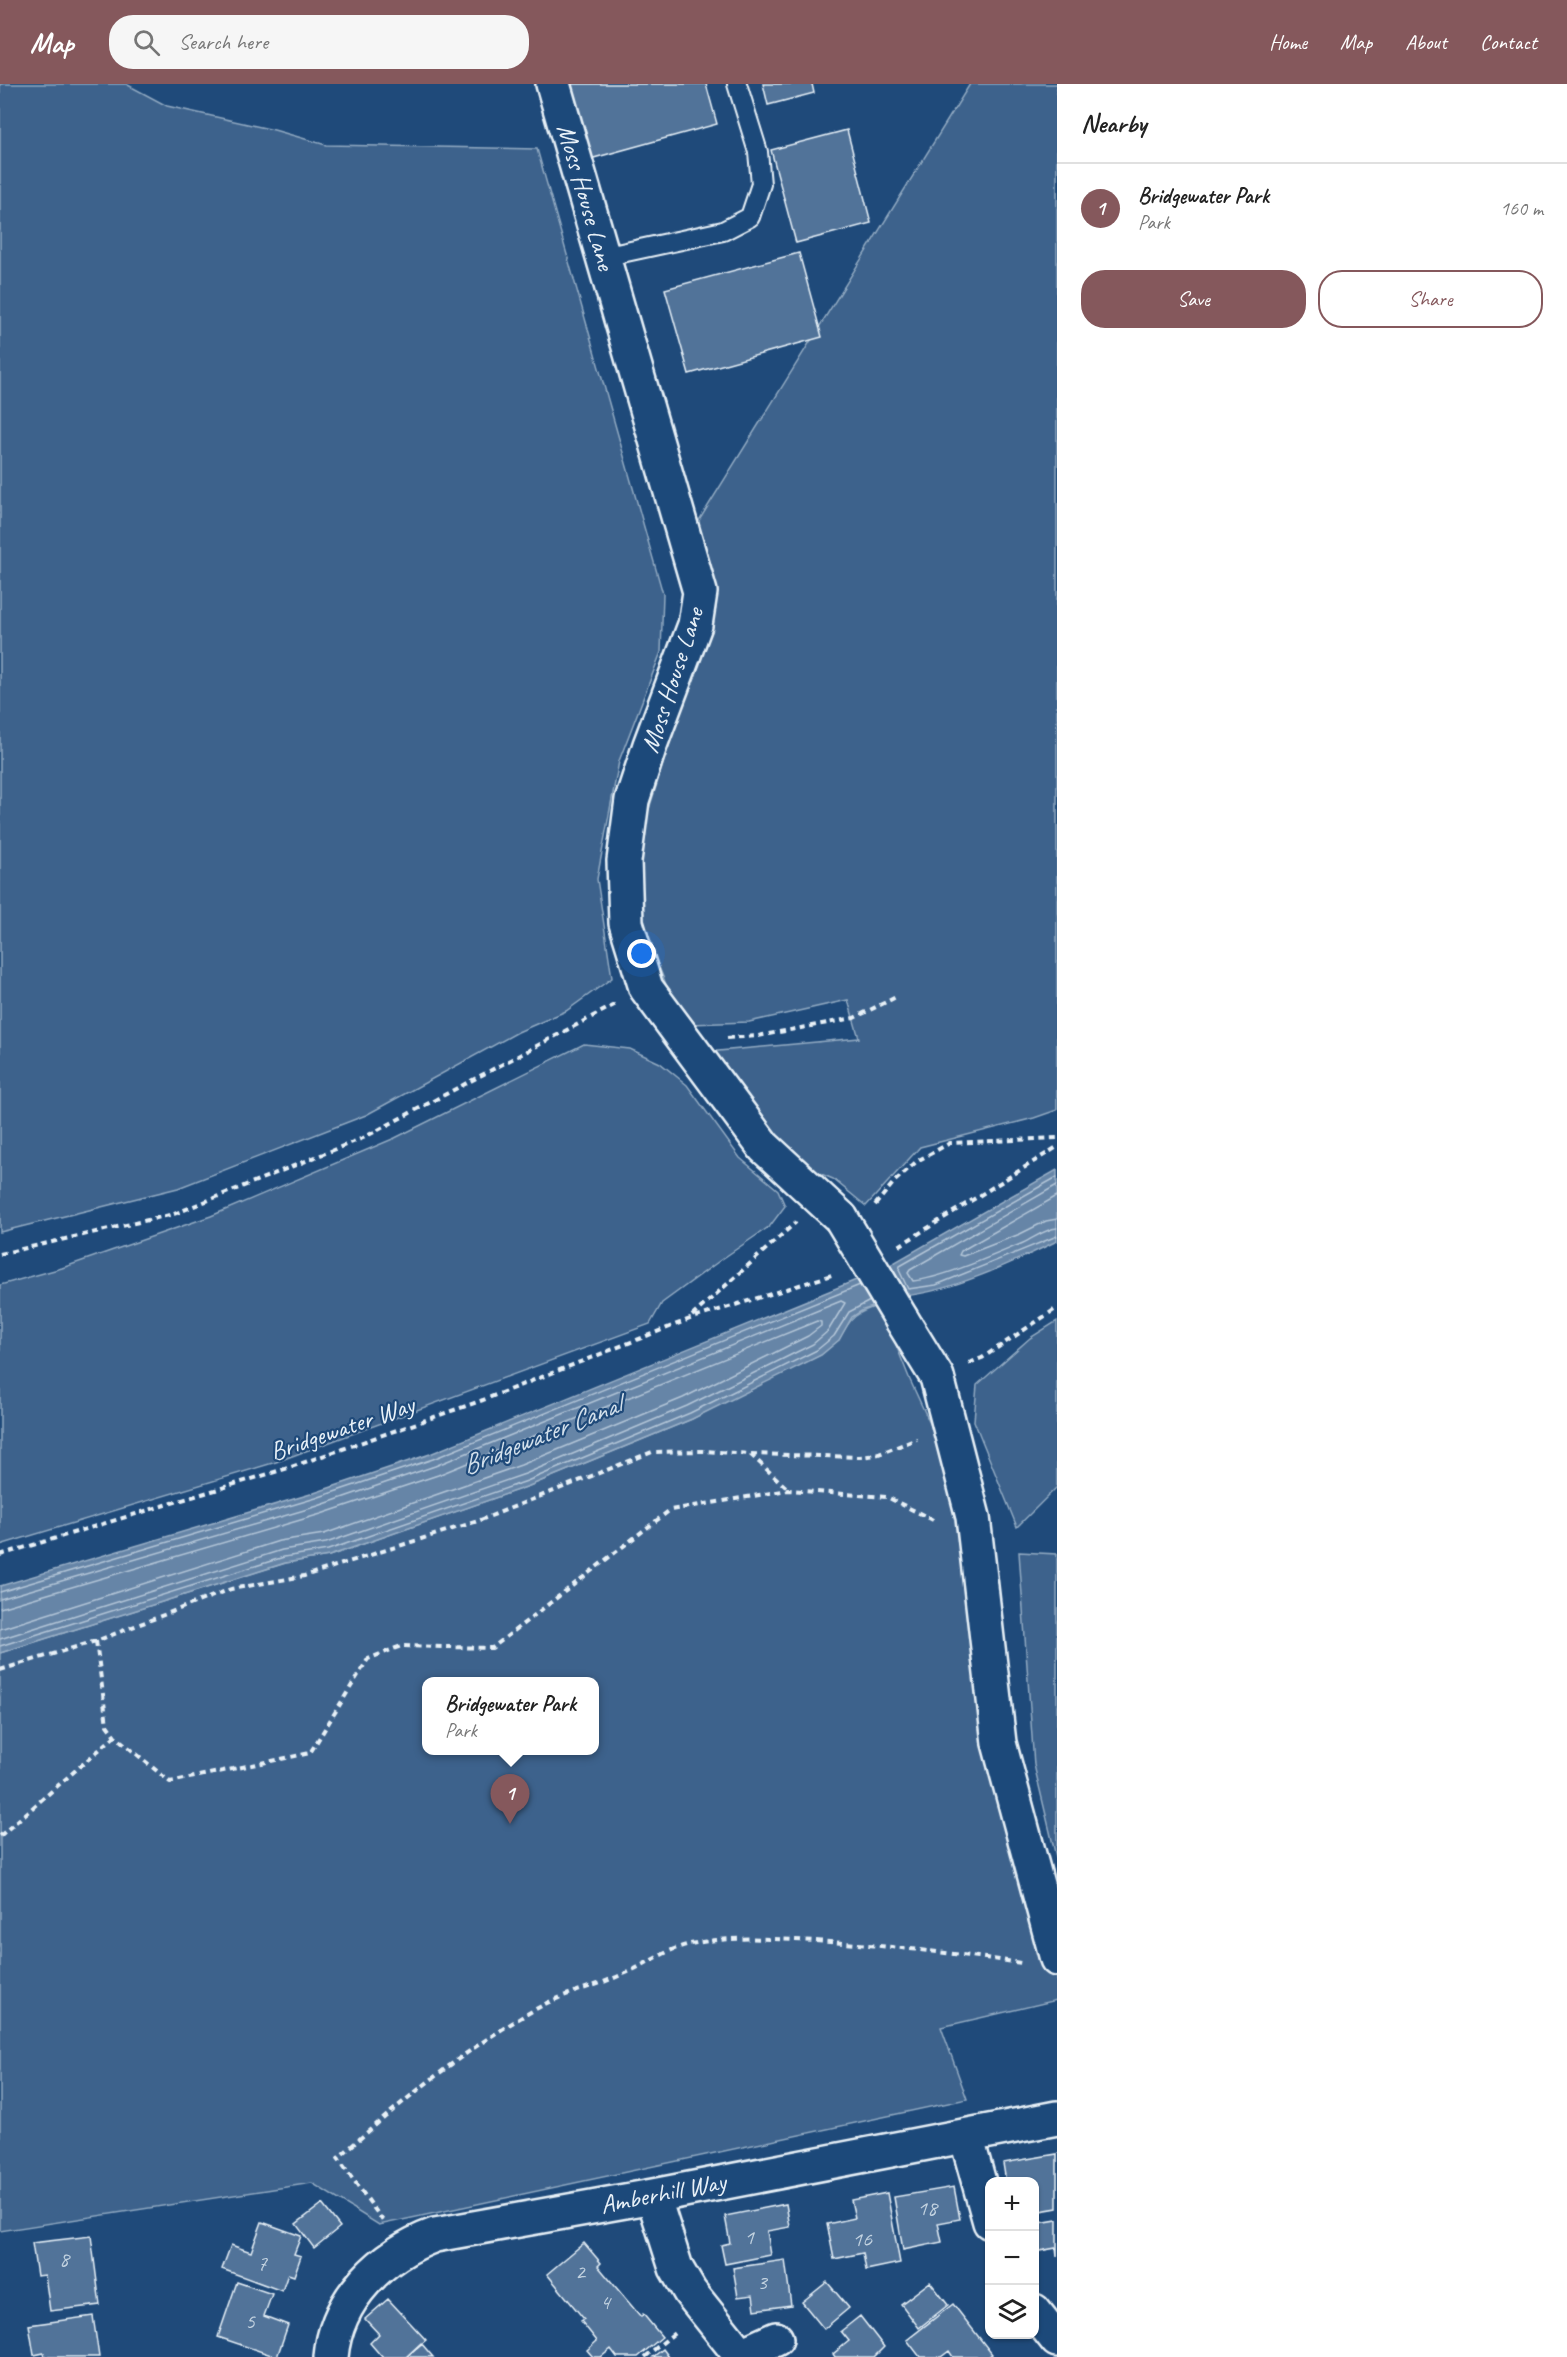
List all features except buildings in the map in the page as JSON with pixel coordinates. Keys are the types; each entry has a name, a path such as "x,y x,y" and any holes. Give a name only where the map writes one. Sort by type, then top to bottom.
{"street":[{"name":"Moss House Lane","path":"553,84 700,592 694,625 632,800 624,861 626,923 646,988 764,1147 841,1218 938,1377 973,1517 999,1743 1057,1959"},
{"name":"Amberhill Way","path":"331,2357 338,2324 351,2298 369,2276 403,2249 435,2235 653,2196 1057,2118"},
{"path":"966,2136 985,2204"},
{"path":"653,2196 676,2268 690,2292 741,2356 776,2340"},
{"path":"1039,2316 1057,2340"}],"lane":[{"path":"603,257 723,231 750,217 761,184 758,152 737,84"}],"path":[{"path":"0,1254 174,1214 363,1138 646,988"},
{"path":"687,1042 758,1036 854,1018 896,997"},
{"path":"938,1377 982,1358 1057,1308"},
{"name":"Bridgewater Way","path":"0,1555 298,1464 483,1400 690,1318"},
{"path":"0,1670 96,1641 231,1589 304,1576 478,1521 652,1452 876,1455 950,1426"},
{"path":"750,1454 788,1490"},
{"path":"96,1641 106,1725 115,1736 170,1782 310,1753 368,1659 401,1646 492,1648 670,1510 788,1490 887,1497 976,1540"},
{"path":"0,1836 115,1736"},
{"path":"403,2249 338,2158 398,2105 454,2061 545,2004 622,1975 674,1949 714,1940 786,1940 860,1944 958,1954 1024,1964"}],"shaded area":[{"path":"0,84 126,84 167,106 274,130 326,145 537,149 663,594 661,652 619,761 597,879 612,978 566,1011 518,1032 366,1115 178,1188 0,1232"},
{"path":"970,84 1057,84 1057,1110 920,1147 866,1206 833,1179 802,1166 773,1145 708,1052 859,1038 848,1000 749,1022 690,1024 672,999 637,913 635,886 644,825 682,704 710,634 716,608 690,535"},
{"path":"584,1044 630,1049 660,1063 687,1085 740,1158 778,1190 785,1206 770,1226 662,1303 650,1324 276,1462 0,1545 0,1285 62,1268 211,1216 395,1138"},
{"path":"880,1305 910,1380 973,1517 999,1743 1057,1959 1057,2000 941,2027 967,2099 379,2225 312,2183 0,2231 0,1653 286,1563 329,1556 529,1486 692,1419 839,1340 847,1326 860,1313"},
{"path":"1057,1321 1057,1487 1017,1527 974,1421 977,1385 1030,1338"},
{"path":"1019,1552 1057,1554 1057,1861 1034,1765"}],"water":[{"path":"1057,1170 1057,1241 1002,1267 962,1282 904,1296 890,1265"},
{"name":"Bridgewater Canal","path":"866,1276 880,1305 863,1310 852,1317 839,1340 821,1355 692,1419 529,1486 329,1556 285,1563 0,1653 0,1586 314,1493 430,1454"}],"place":[{"name":"Bridgewater Park","path":"510,1824"}]}
